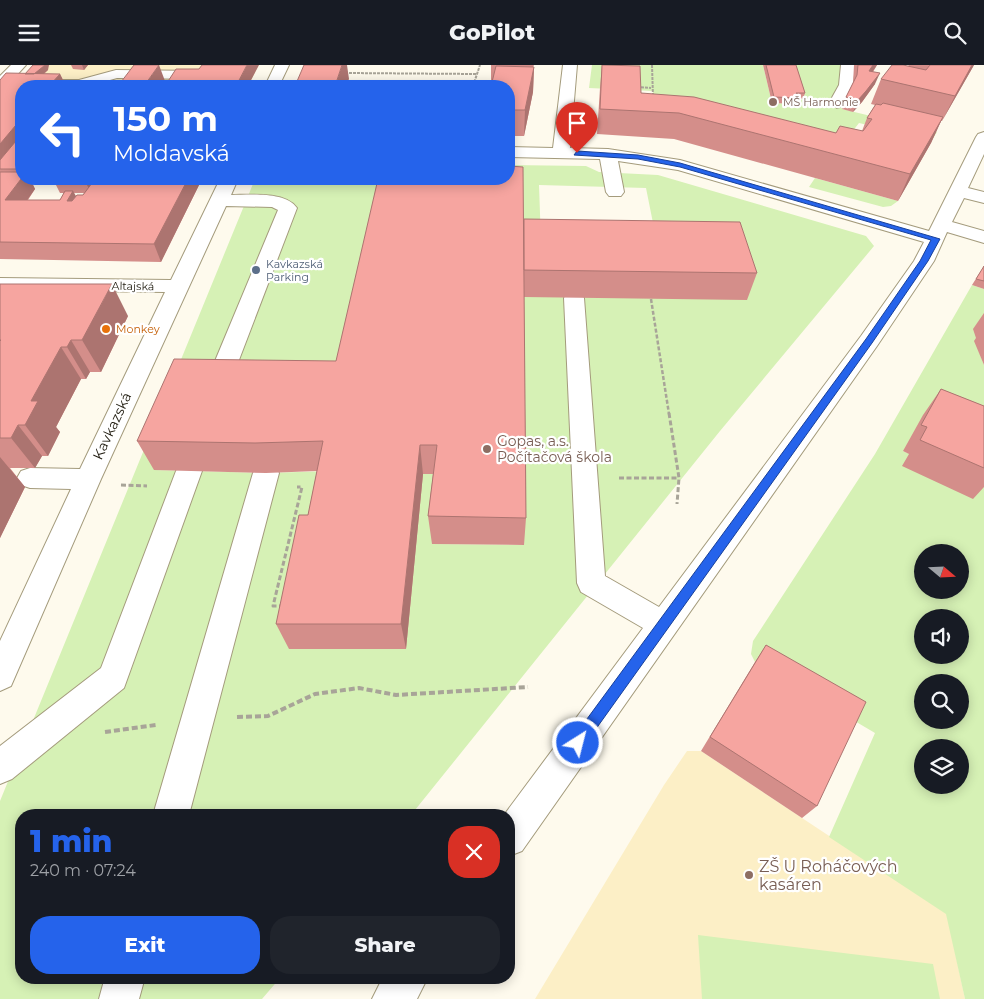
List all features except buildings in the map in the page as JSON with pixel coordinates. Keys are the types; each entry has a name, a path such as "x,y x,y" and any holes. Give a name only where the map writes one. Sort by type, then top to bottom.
{"street":[{"path":"0,85 19,65"},
{"path":"275,80 282,65"},
{"path":"561,153 570,65"},
{"path":"837,103 846,85 848,65"},
{"path":"94,80 116,74 174,80 202,75"},
{"path":"112,80 116,74"},
{"path":"0,85 15,85"},
{"path":"515,830 869,341 924,261 984,137"},
{"path":"515,152 608,154 680,165 939,232 984,237"},
{"path":"608,154 615,192"},
{"path":"222,373 288,207 282,203 224,189"},
{"name":"Kavkazská","path":"0,676 176,287 224,189"},
{"path":"959,191 984,198"},
{"name":"Altajská","path":"0,284 176,287"},
{"path":"574,298 591,583 664,625"},
{"path":"0,767 113,678 189,471"},
{"path":"173,809 266,473"},
{"path":"30,478 88,479"},
{"path":"119,999 123,984"},
{"path":"392,999 403,984"}],"path":[{"path":"475,80 480,65"},
{"path":"652,65 651,88 654,103"},
{"path":"340,73 477,74"},
{"path":"632,87 651,88"},
{"path":"651,299 678,478 677,504"},
{"path":"610,479 678,478"},
{"path":"130,485 154,486"},
{"path":"59,720 78,735 197,720 268,715 315,694 359,688 396,695 528,687"}],"shaded area":[{"path":"41,65 259,65 251,80 27,80"},
{"name":"ZŠ U Roháčových kasáren","path":"687,751 701,751 947,914 965,999 535,999 664,785"}],"green space":[{"path":"592,65 763,65 772,103 795,104 794,98 802,99 792,65 854,65 853,86 842,109 937,132 932,140 859,123 842,145 654,112 653,91 589,88"},
{"path":"515,165 586,166 599,172 658,175 866,236 874,246 720,431 416,809 15,809 15,984 275,984 262,999 0,999 0,801 253,185 515,185","holes":["539,185 646,188 657,243 541,242","522,246 524,545 432,544 440,474 155,470 343,392"]},
{"path":"815,178 898,201 891,206 883,207 809,187"},
{"path":"972,285 984,289 984,330 975,341 984,365 984,441 903,451 984,487 984,999 965,999 946,914 829,837 875,733 755,662 751,654 753,641 875,454"},
{"path":"698,935 933,964 940,999 702,999"}],"place":[{"name":"MŠ Harmonie","path":"773,102"},
{"name":"Kavkazská Parking","path":"256,270"},
{"name":"Monkey","path":"106,329"},
{"name":"Gopas, a.s. Počítačová škola","path":"487,449"},
{"name":"ZŠ U Roháčových kasáren","path":"749,875"}],"route":[{"path":"577,153 638,157 680,165 936,239 924,261 869,341 578,743"}]}
